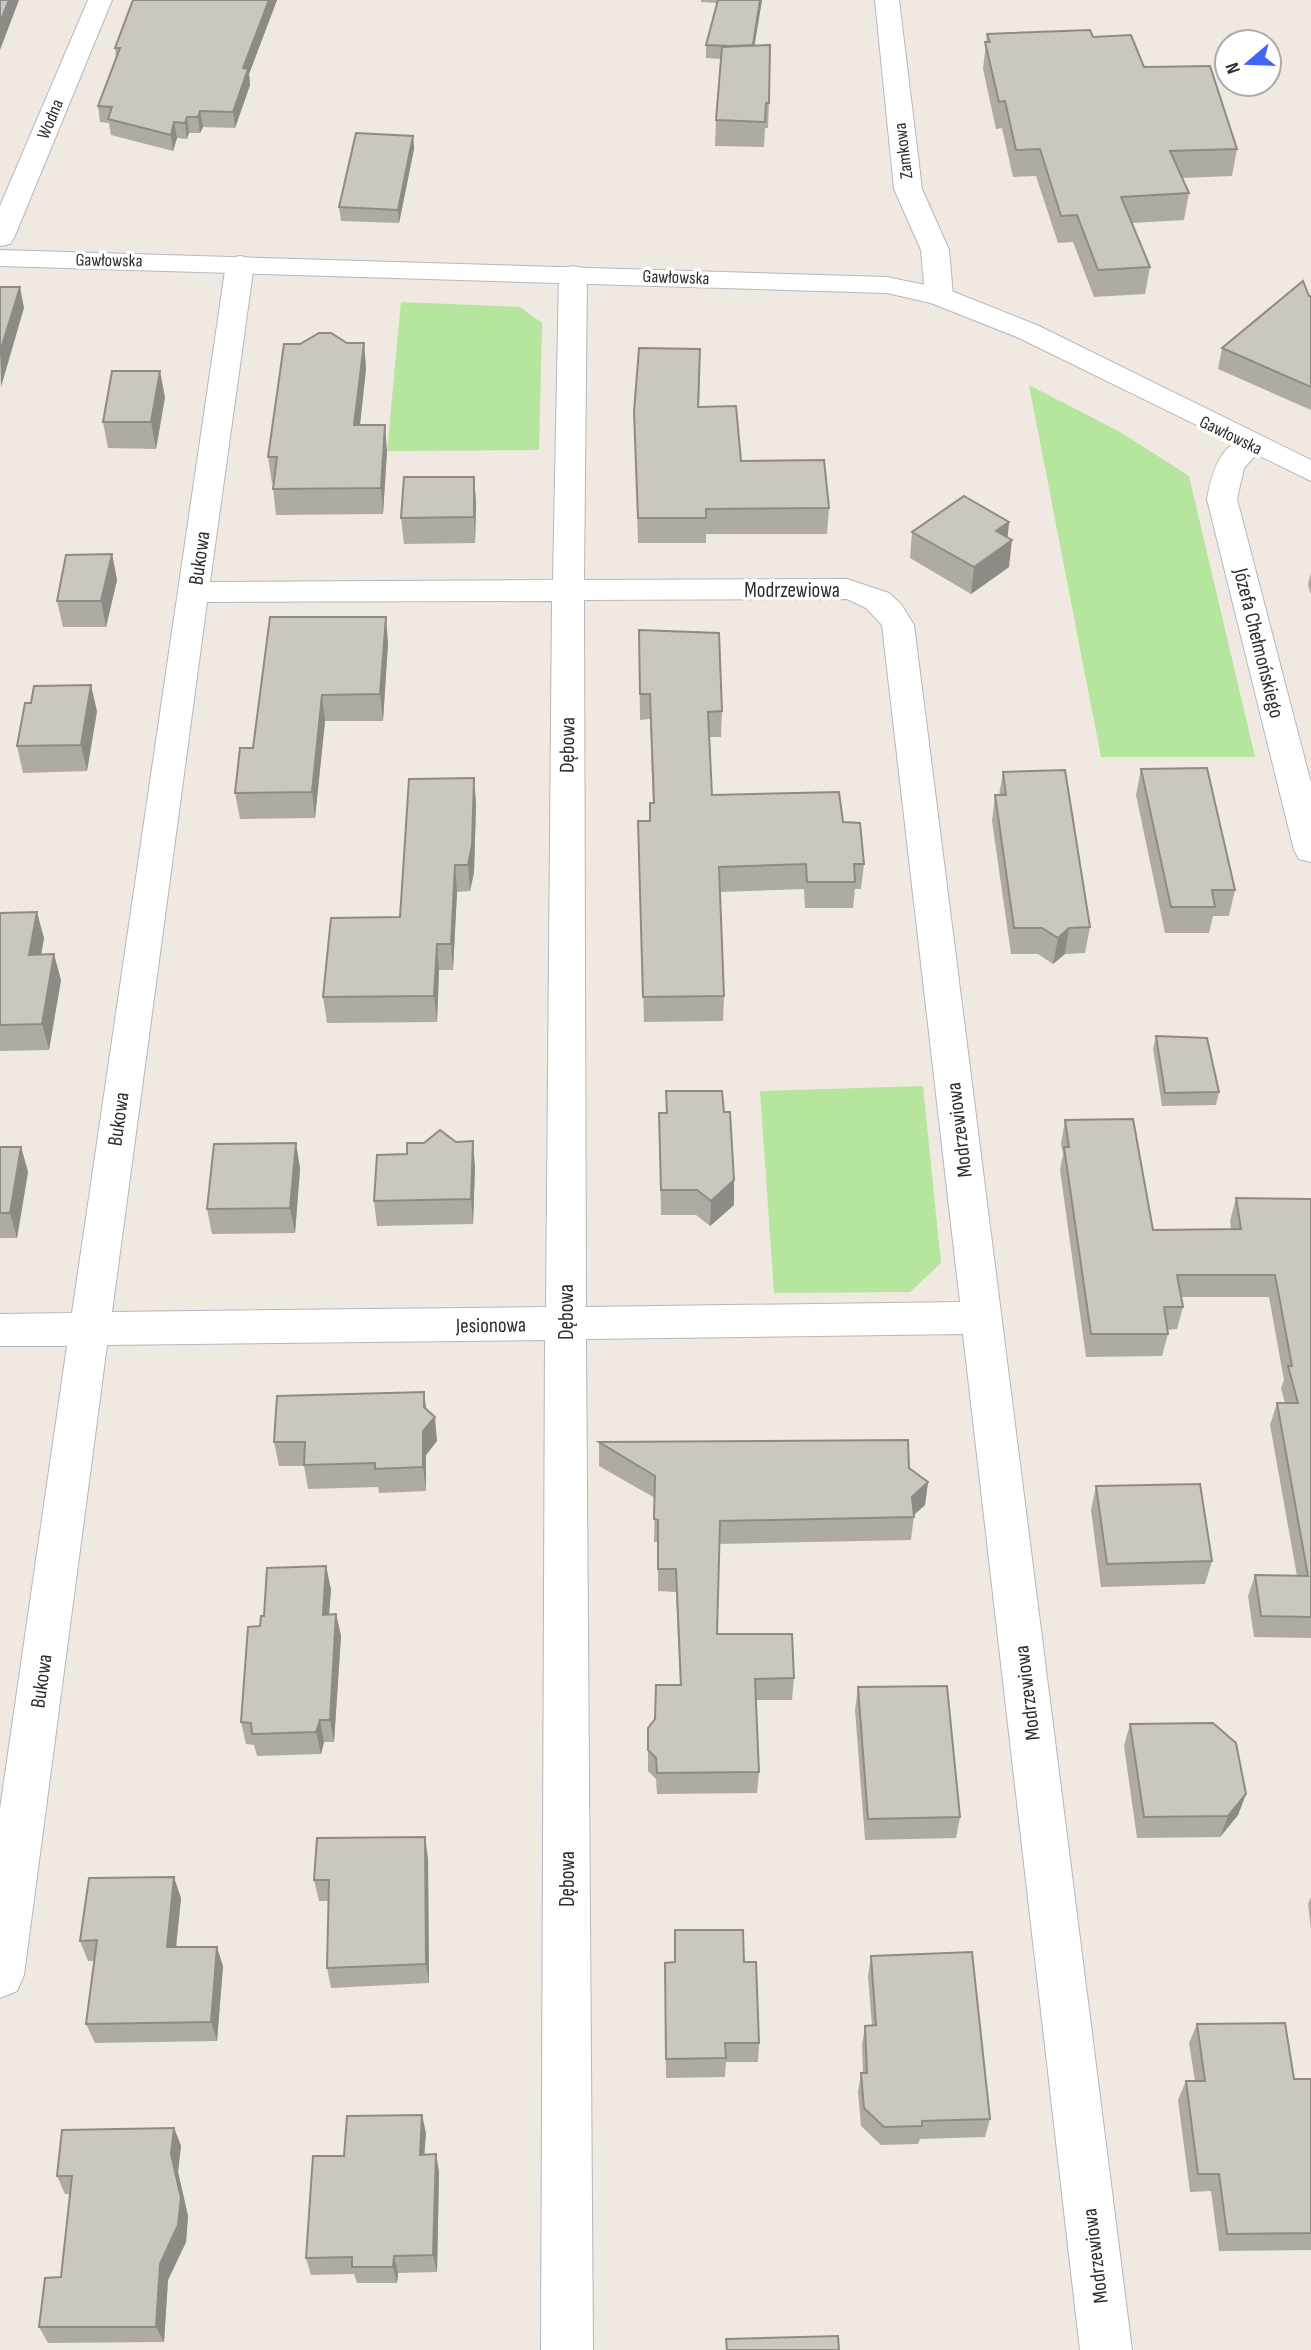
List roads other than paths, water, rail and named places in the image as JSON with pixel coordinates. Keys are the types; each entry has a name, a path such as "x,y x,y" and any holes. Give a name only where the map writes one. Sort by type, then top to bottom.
{"street":[{"name":"Wodna","path":"0,238 100,0"},
{"name":"Zamkowa","path":"887,0 908,189 935,250 939,296"},
{"name":"Gawłowska","path":"0,258 887,285 939,296 1029,332 1250,445 1311,472"},
{"name":"Bukowa","path":"0,1975 240,264"},
{"name":"Dębowa","path":"567,2350 566,1325 573,274"},
{"name":"Józefa Chełmońskiego","path":"1250,445 1229,466 1222,499 1311,850"},
{"name":"Modrzewiowa","path":"194,592 847,589 872,597 893,611 898,625 1106,2350"},
{"name":"Jesionowa","path":"0,1330 981,1318"}]}
